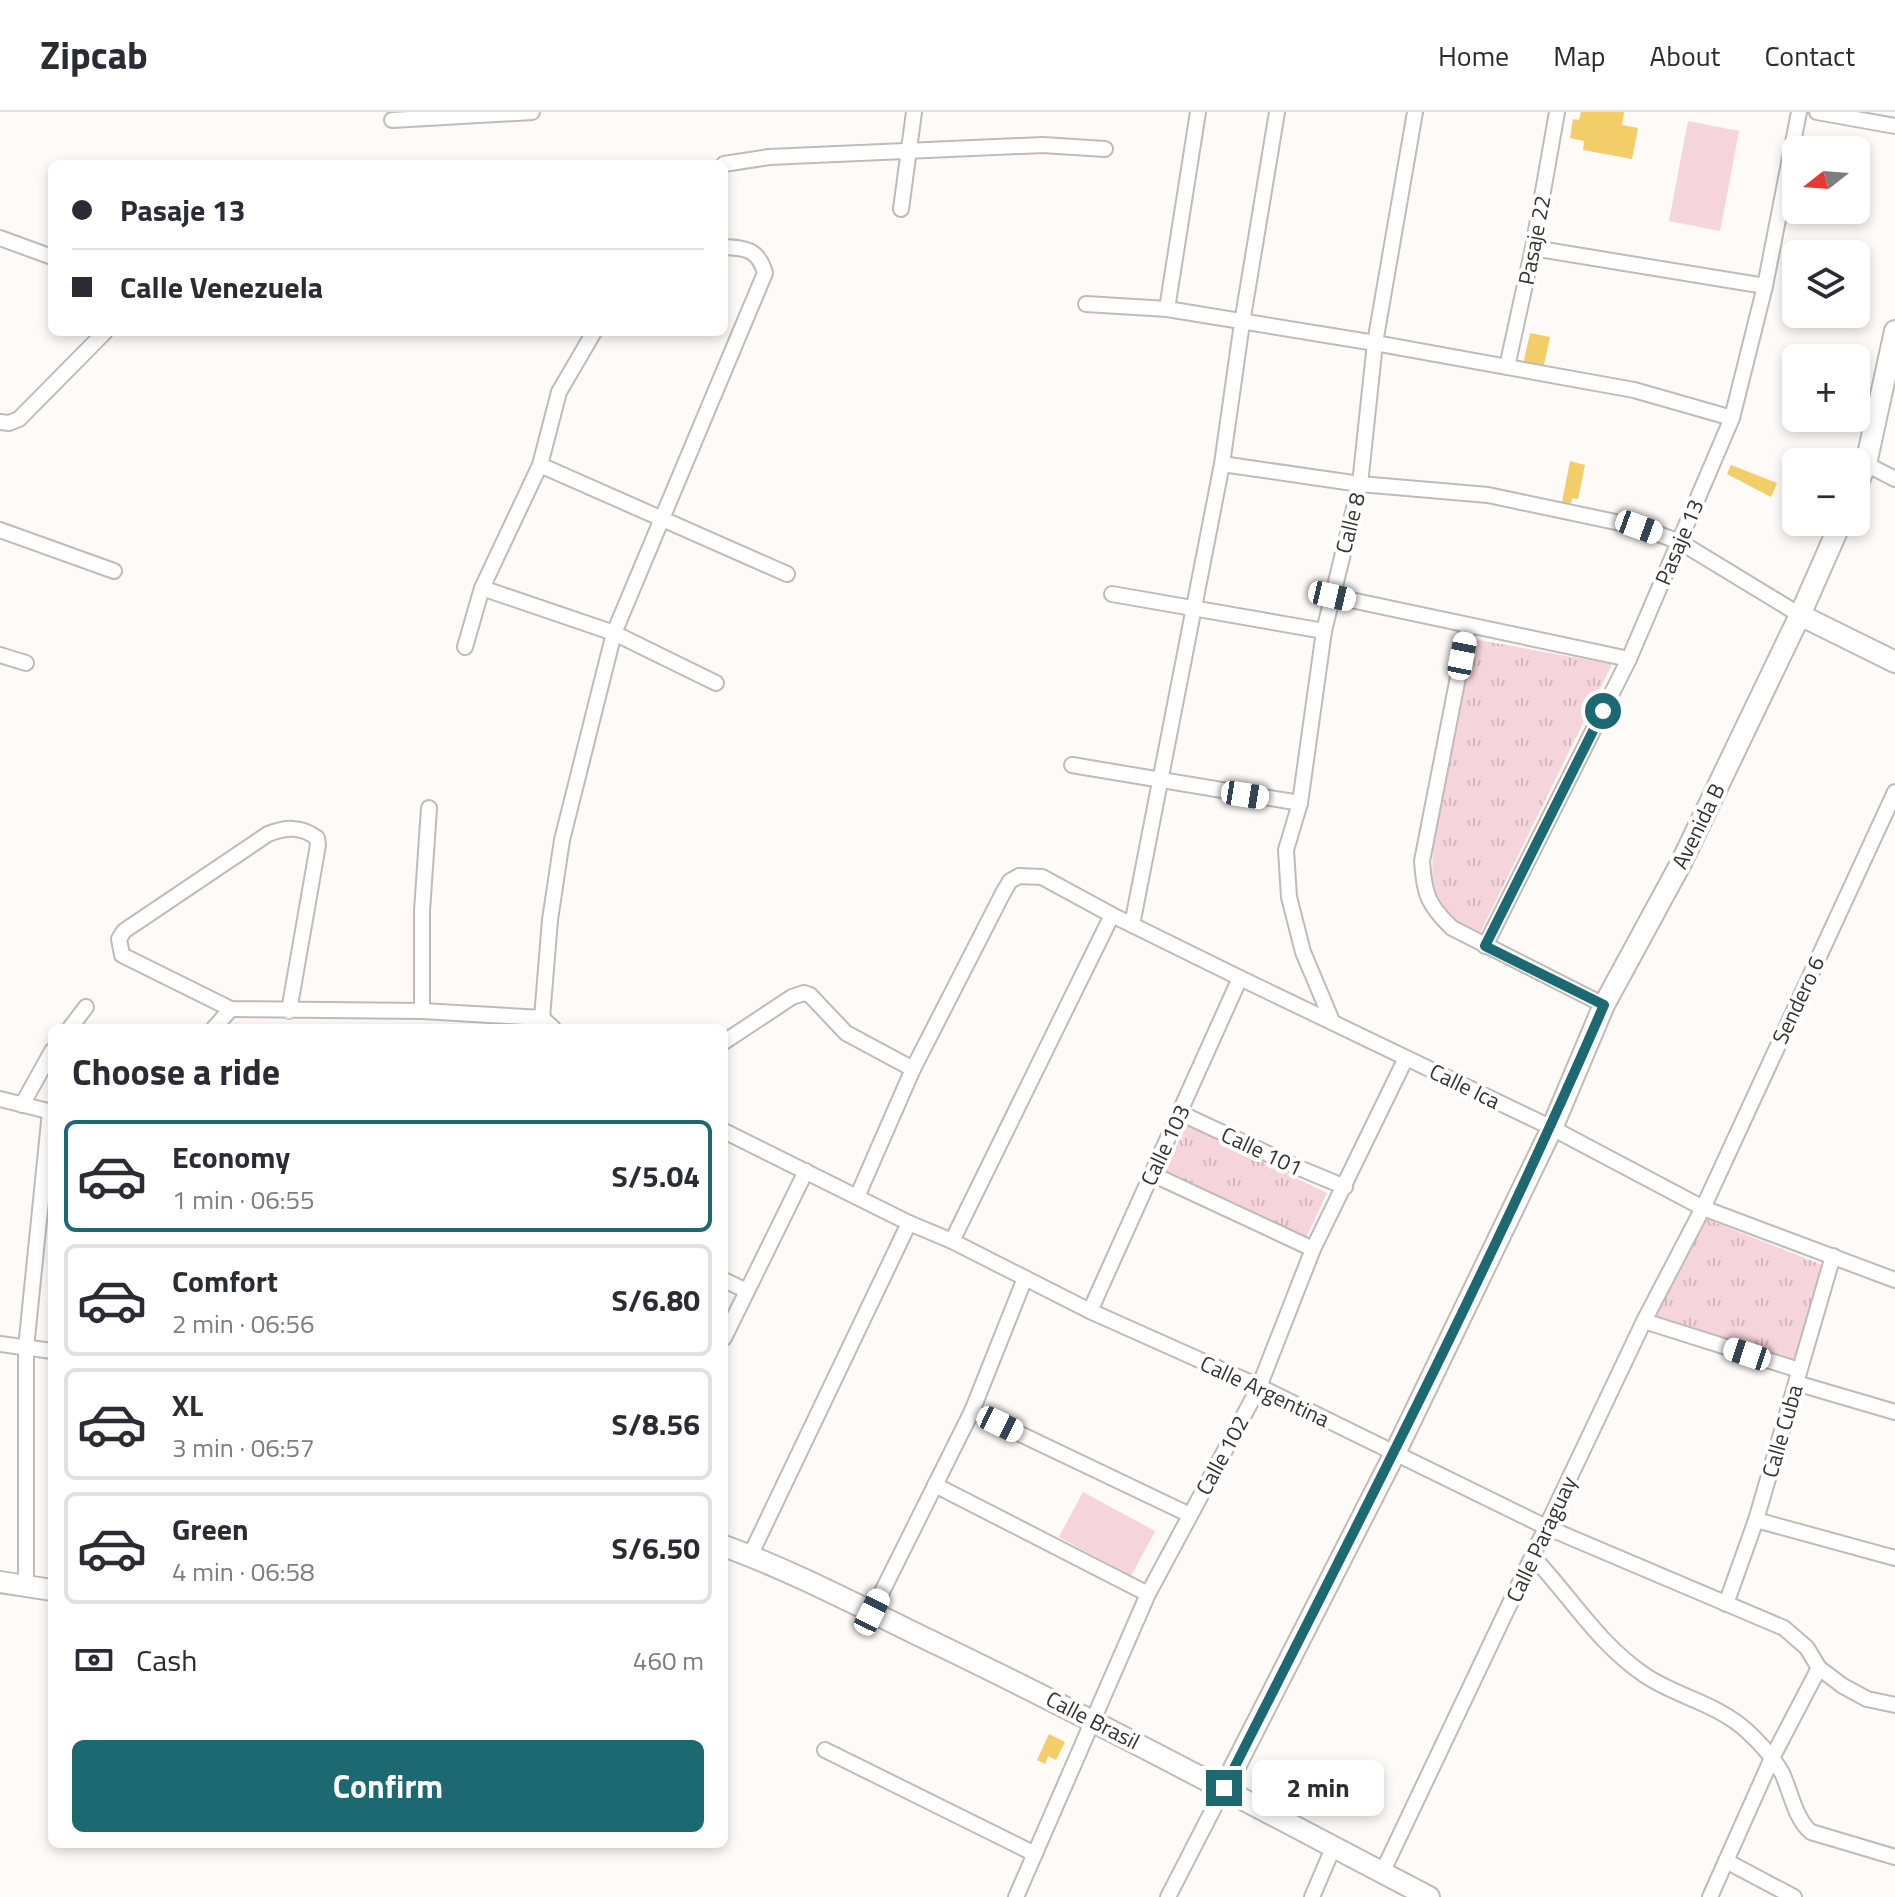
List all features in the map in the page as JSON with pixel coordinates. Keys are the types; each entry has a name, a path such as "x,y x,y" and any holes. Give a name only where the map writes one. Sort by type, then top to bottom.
{"street":[{"path":"392,120 532,112"},
{"path":"901,209 914,112"},
{"path":"1167,309 1198,112"},
{"path":"1132,925 1222,464 1277,112"},
{"path":"1408,112 1415,112"},
{"name":"Calle 8","path":"1332,1021 1303,952 1289,897 1286,850 1300,803 1324,631 1360,484 1375,343 1415,112"},
{"name":"Pasaje 22","path":"1507,367 1533,248 1557,112"},
{"name":"Pasaje 13","path":"1485,946 1629,659 1732,418 1765,286 1799,112"},
{"path":"1817,112 1895,126"},
{"path":"728,163 769,157 1043,145 1105,149"},
{"path":"0,238 48,256"},
{"path":"289,1011 318,845 317,838 309,832 283,828 268,834 124,931 119,939 122,955 231,1009 289,1011 422,1011 548,1023 550,920 562,840 614,633 765,273 756,253 748,248 728,247"},
{"path":"1533,248 1765,286"},
{"path":"1086,304 1167,309 1375,343 1634,390 1732,418"},
{"path":"1869,448 1895,331"},
{"path":"0,422 19,419 101,336"},
{"path":"465,647 482,588 540,465 559,392 592,336"},
{"path":"1222,464 1360,484 1488,495 1639,527 1680,542 1800,615 1895,662"},
{"path":"540,465 787,574"},
{"path":"1870,466 1895,479"},
{"path":"0,530 114,571"},
{"name":"Avenida B","path":"1224,1788 1395,1453 1552,1128 1604,1005 1680,865 1835,536"},
{"path":"482,588 614,633 716,683"},
{"path":"1112,594 1324,631"},
{"path":"1332,596 1629,659"},
{"path":"1468,626 1422,861 1424,890 1437,913 1452,928 1604,1005"},
{"path":"0,655 26,663"},
{"path":"1072,765 1300,803"},
{"name":"Sendero 6","path":"1703,1208 1895,792"},
{"path":"422,1011 422,911 429,808"},
{"name":"Calle Ica","path":"913,1069 1010,881 1019,876 1042,877 1132,925 1552,1128 1703,1208 1895,1280"},
{"path":"952,1241 1112,915"},
{"name":"Calle 103","path":"1090,1311 1240,978"},
{"path":"728,1039 792,997 804,993 810,995 846,1033 913,1069 857,1197"},
{"path":"73,1024 86,1007"},
{"path":"218,1024 231,1009"},
{"path":"22,1105 48,1058"},
{"name":"Calle 102","path":"1016,1897 1148,1594 1259,1387 1313,1249 1406,1058"},
{"path":"0,1099 48,1111"},
{"name":"Calle 101","path":"1180,1113 1345,1187"},
{"name":"Calle Argentina","path":"728,1133 1090,1311 1259,1387 1546,1527 1784,1628 1807,1648 1819,1668 1843,1686 1867,1699 1895,1705"},
{"path":"26,1587 26,1348 48,1140"},
{"path":"728,1330 806,1171"},
{"path":"1152,1174 1313,1249"},
{"name":"Calle Paraguay","path":"1382,1873 1644,1321 1703,1208"},
{"path":"750,1556 909,1223"},
{"name":"Calle Cuba","path":"1726,1604 1756,1520 1833,1256"},
{"path":"872,1612 972,1411 1025,1278"},
{"path":"728,1282 747,1291"},
{"path":"1644,1321 1895,1412"},
{"path":"0,1344 48,1351"},
{"path":"972,1411 1190,1515"},
{"path":"935,1485 1148,1594"},
{"path":"1756,1520 1895,1558"},
{"name":"Calle Brasil","path":"728,1548 872,1612 1093,1720 1429,1897"},
{"path":"1533,1557 1593,1630 1627,1663 1668,1689 1713,1707 1747,1730 1772,1758 1803,1825 1811,1832 1895,1857"},
{"path":"0,1582 48,1590"},
{"path":"1710,1897 1772,1758 1819,1668"},
{"path":"825,1750 1035,1854"},
{"path":"1168,1897 1224,1788"},
{"path":"1312,1897 1333,1848"},
{"path":"1726,1861 1794,1897"}],"green space":[{"path":"1688,121 1739,131 1720,231 1669,221"},
{"path":"1473,639 1612,664 1479,935 1449,916 1432,887 1433,839"},
{"path":"1186,1125 1327,1193 1305,1240 1164,1173"},
{"path":"1704,1218 1825,1266 1795,1363 1656,1317"},
{"path":"1083,1492 1155,1531 1131,1576 1059,1537"}],"building":[{"path":"1581,112 1624,112 1622,125 1638,128 1632,159 1583,150 1584,141 1570,138 1573,119 1579,120"},
{"path":"1530,333 1550,337 1543,369 1523,365"},
{"path":"1570,461 1585,465 1578,499 1572,498 1571,504 1562,502"},
{"path":"1731,465 1777,483 1771,497 1727,474"},
{"path":"1049,1734 1065,1742 1056,1760 1048,1756 1045,1764 1037,1760"}],"route":[{"path":"1224,1788 1395,1453 1552,1128 1604,1005 1485,946 1603,711"}]}
